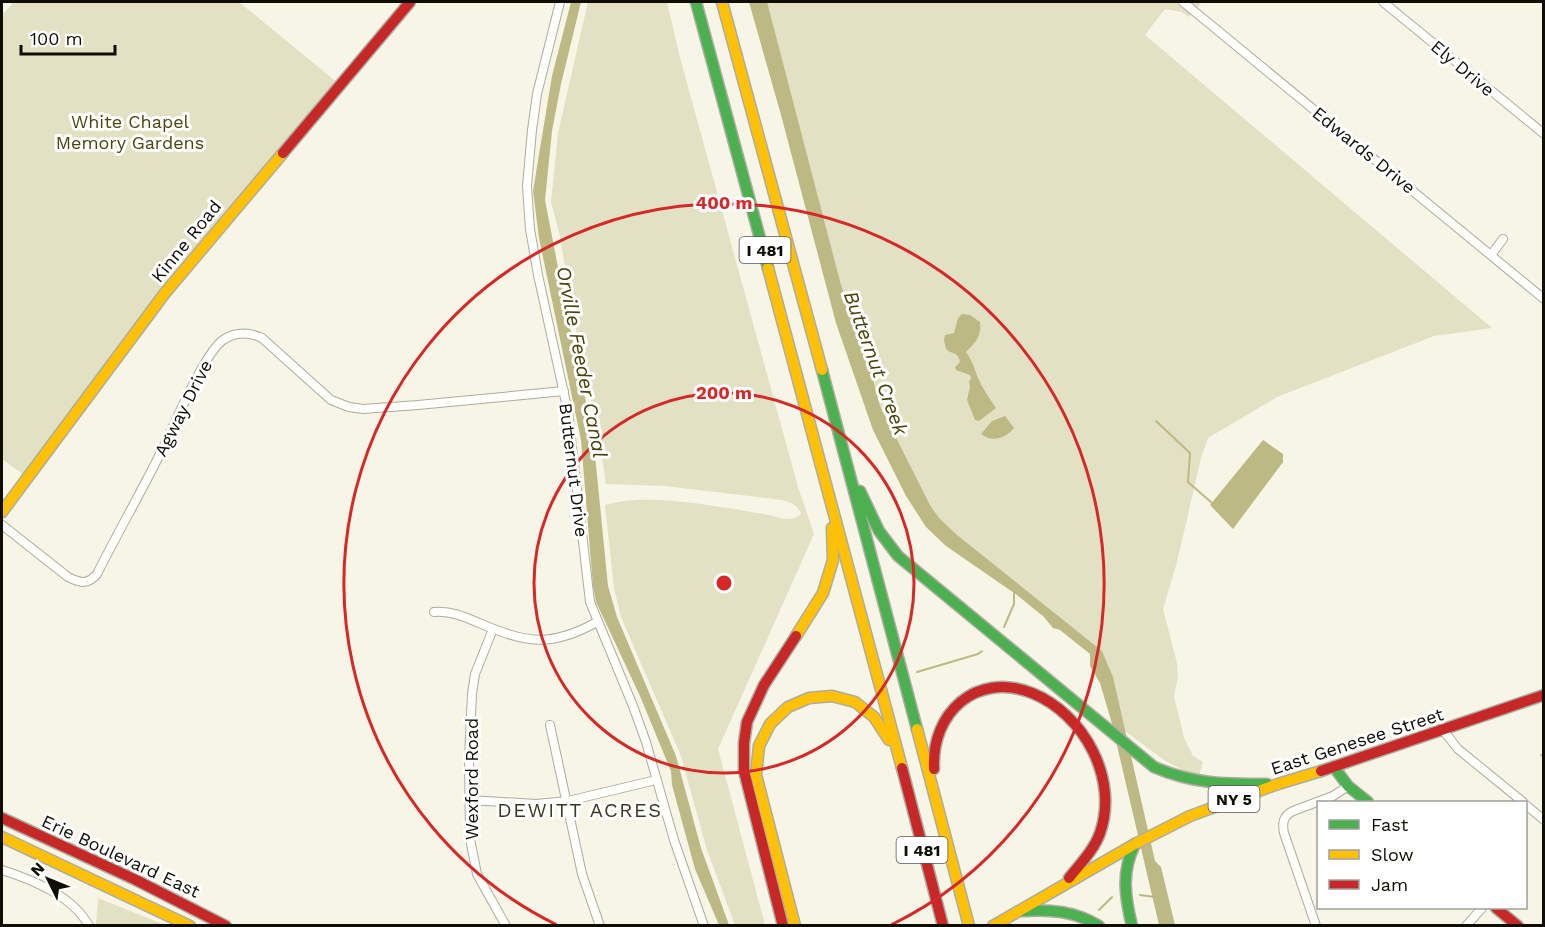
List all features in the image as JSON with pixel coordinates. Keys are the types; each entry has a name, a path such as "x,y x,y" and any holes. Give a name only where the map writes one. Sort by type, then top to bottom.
{"main road":[{"name":"Kinne Road","path":"2,512 165,293 410,2"},
{"name":"I 481","path":"696,2 943,925"},
{"name":"I 481","path":"722,2 968,920"},
{"path":"846,461 873,519 898,555 1148,763 1171,776 1190,782 1278,784"},
{"path":"783,926 744,771 744,743 747,722 759,694 820,600 828,582 833,560 830,499"},
{"path":"936,798 933,759 935,736 943,720 955,705 967,697 998,687 1024,691 1052,704 1067,716 1091,747 1100,768 1104,793 1104,813 1096,842 1062,885"},
{"name":"East Genesee Street","path":"993,926 1135,844 1190,816 1278,784 1544,695"},
{"path":"795,926 756,775 757,751 767,727 783,709 813,696 835,696 850,700 859,704 880,722 903,776"},
{"path":"1334,767 1347,786 1367,801"},
{"name":"Erie Boulevard East","path":"2,818 134,879 226,926"},
{"name":"Erie Boulevard East","path":"2,837 190,926"},
{"path":"1132,926 1127,905 1124,868 1135,844"},
{"path":"1017,912 1044,909 1072,912 1089,918 1099,926"},
{"path":"1497,909 1518,926"}],"street":[{"name":"Butternut Drive","path":"560,2 537,94 532,130 527,186 530,229 564,391 573,447 587,590 597,622 633,706 674,840 704,926"},
{"name":"Edwards Drive","path":"1183,2 1544,299"},
{"name":"Ely Drive","path":"1383,2 1544,134"},
{"path":"1491,255 1503,239"},
{"name":"Agway Drive","path":"2,525 68,577 78,582 92,581 153,468 207,359 222,341 233,335 253,334 262,338 331,400 349,407 363,409 411,406 564,391"},
{"path":"434,612 446,612 533,640 562,638 597,622"},
{"name":"Wexford Road","path":"493,629 475,674 472,694 470,839 474,863 489,898 506,926"},
{"path":"550,725 582,874 600,926"},
{"path":"1443,730 1458,749 1520,801"},
{"path":"469,800 536,804 568,801 657,780"},
{"path":"1320,801 1333,796 1347,786"},
{"path":"1316,926 1284,833 1283,822 1288,813 1317,802"},
{"path":"1527,806 1544,820"},
{"path":"2,870 60,896 75,907 87,922"},
{"path":"1466,926 1481,909"}],"green space":[{"name":"White Chapel Memory Gardens","path":"14,2 239,2 339,84 208,238 28,478 2,459 2,15"},
{"path":"588,2 667,2 679,54 798,487 814,534 718,749 765,925 735,925 707,850 681,756 621,617 614,588 605,505 623,501 664,500 709,505 786,519 801,514 794,504 782,500 665,486 606,484 599,437 571,306 560,236 551,202 558,133"},
{"path":"756,2 1202,2 1189,17 1182,12 1165,9 1145,35 1492,328 1434,336 1277,397 1208,438 1163,609 1177,663 1178,677 1174,696 1184,738 1193,756 1203,762 1199,776 1164,760 1117,725 1090,647 936,525 880,427"},
{"path":"98,898 165,925 96,925"}],"shaded area":[{"path":"571,2 581,2 552,131 545,200 593,435 608,586 617,617 676,756 701,848 729,925 719,925 695,869 672,785 671,771 640,696 596,602 593,586 581,440 539,238 533,191 552,76"},
{"path":"749,2 767,2 841,285 852,319 862,339 880,406 931,507 939,518 1102,651 1113,677 1155,861 1161,867 1175,925 1159,925 1111,720 1100,683 1090,666 1090,654 1060,630 1053,628 1044,617 1017,595 946,546 926,527 906,496 873,430 836,323"},
{"path":"962,314 970,315 980,322 979,335 966,352 982,386 996,408 979,421 975,420 967,400 970,375 956,370 959,359 946,349 944,340 945,335 954,333 958,318"},
{"path":"1005,416 1014,428 1007,434 994,439 981,434 992,421"},
{"path":"1263,440 1283,454 1283,462 1233,529 1210,505"}],"waterway":[{"path":"1156,421 1190,453 1188,482 1212,503"},
{"path":"1004,627 1014,604 1014,593"},
{"path":"917,672 982,651"},
{"path":"1140,895 1155,897"},
{"path":"1099,910 1112,897"}],"traffic: fast":[{"path":"696,2 768,268"},
{"path":"822,370 917,729"},
{"path":"860,491 879,531 898,556 1154,767 1196,780 1267,784"},
{"path":"1334,767 1348,786 1367,801"},
{"path":"1132,926 1126,875 1135,844"},
{"path":"1022,911 1062,912 1081,917 1099,926"}],"traffic: slow":[{"path":"722,2 822,370"},
{"path":"2,512 165,293 283,153"},
{"path":"768,268 902,768"},
{"path":"796,636 823,593 833,560 832,528"},
{"path":"795,926 756,775 759,746 770,724 788,707 809,698 832,696 855,702 874,717 889,740"},
{"path":"917,729 969,926"},
{"path":"993,926 1135,844 1190,816 1321,771"},
{"path":"2,837 190,926"}],"traffic: jam":[{"path":"283,153 410,2"},
{"path":"783,926 744,771 744,743 747,722 764,685 796,636"},
{"path":"934,769 935,749 940,730 949,715 961,702 976,693 993,688 1012,688 1032,693 1051,703 1067,716 1093,751 1101,771 1105,791 1105,812 1100,833 1090,851 1069,878"},
{"path":"1321,771 1544,695"},
{"path":"902,768 943,926"},
{"path":"2,818 134,879 226,926"},
{"path":"1497,909 1518,926"}],"district":[{"name":"DEWITT ACRES","path":"580,810"}],"water label":[{"name":"Orville Feeder Canal","path":"582,362"},
{"name":"Butternut Creek","path":"876,363"}]}
